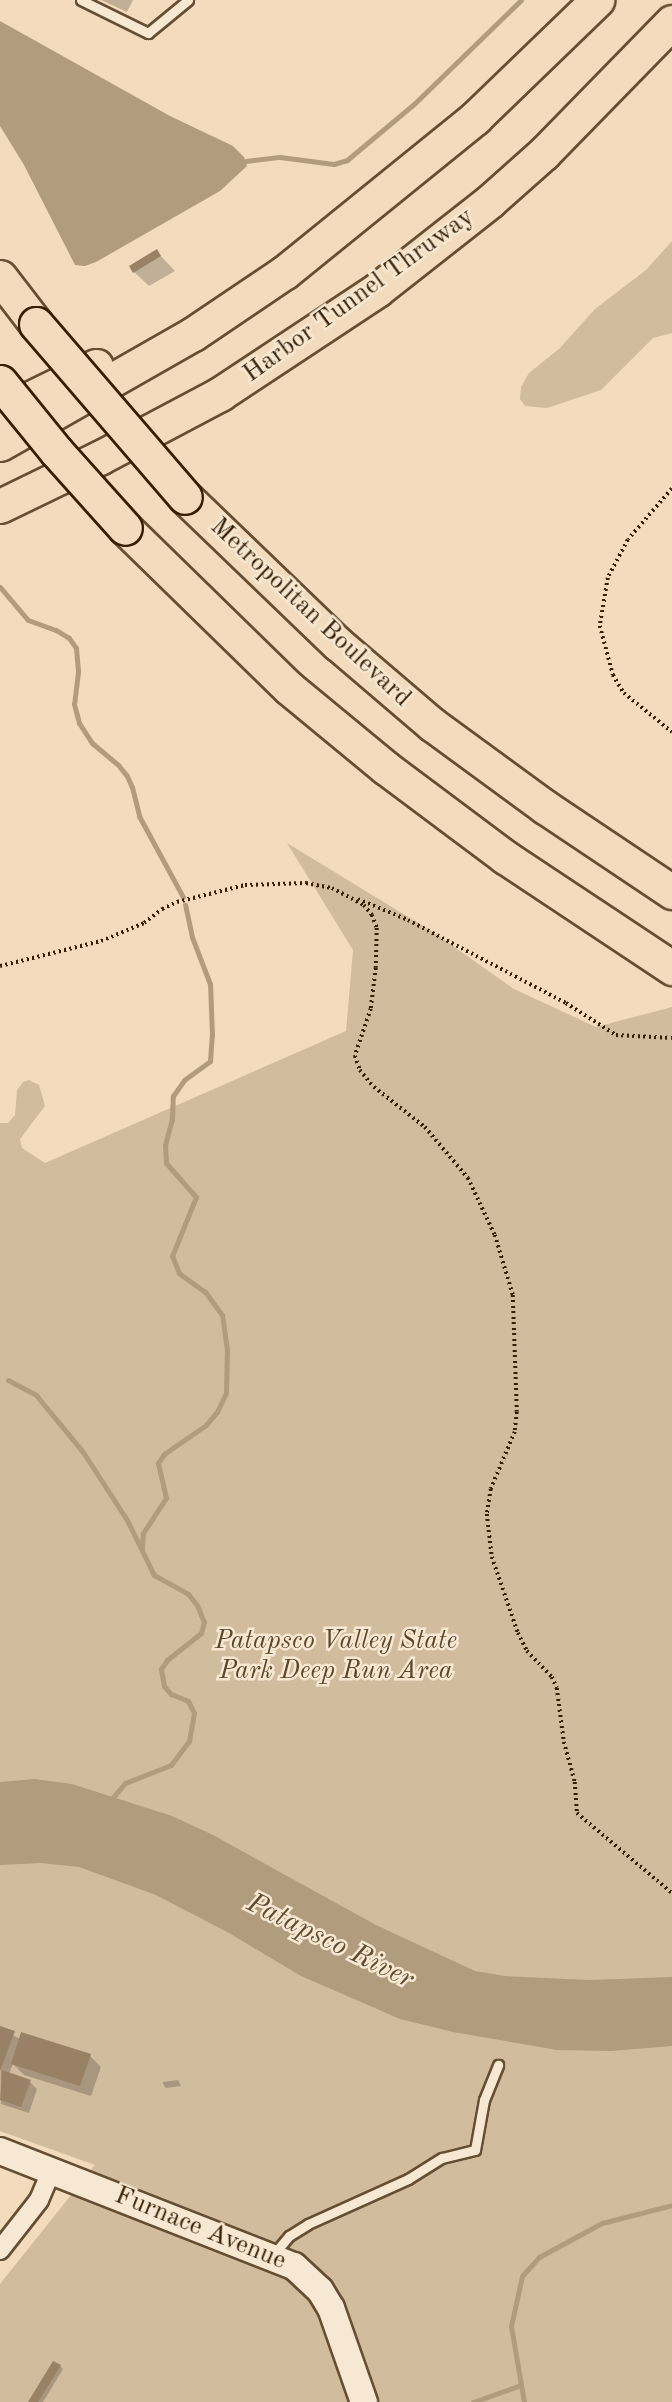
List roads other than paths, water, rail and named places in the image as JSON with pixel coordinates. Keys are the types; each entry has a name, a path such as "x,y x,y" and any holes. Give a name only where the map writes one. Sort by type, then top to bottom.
{"highway":[{"path":"0,444 193,334 285,272 475,118 597,0"},
{"name":"Harbor Tunnel Thruway","path":"0,506 102,457 220,394 377,290 472,216 544,153 672,22"},
{"path":"0,413 131,349 243,279 372,204"},
{"name":"Metropolitan Boulevard","path":"0,277 36,324 185,497 338,644 433,725 545,807 672,891"},
{"path":"0,382 56,451 125,528 289,688 386,768 505,857 672,968"}],"street":[{"name":"Furnace Avenue","path":"0,2151 52,2169 294,2266 320,2290 339,2325 364,2402"},
{"path":"0,2250 38,2200 52,2169"}],"lane":[{"path":"81,0 148,33 188,0"},
{"path":"272,2256 289,2236 308,2224 408,2179 442,2158 475,2150 484,2100 498,2064"}],"water":[{"path":"0,21 170,116 233,146 244,157 247,166 220,191 96,262 85,266 75,265 24,165 0,126"},
{"name":"Patapsco River","path":"35,1779 72,1784 172,1816 213,1835 376,1925 475,1971 505,1976 589,1980 672,1977 672,2046 611,2051 557,2050 453,2032 400,2019 301,1976 229,1933 156,1895 79,1867 41,1863 0,1865 0,1782"}],"waterway":[{"path":"246,161 280,157 334,164 347,160 414,104 521,0"},
{"path":"0,587 28,620 56,630 69,638 76,648 78,672 74,704 79,723 92,743 127,776 139,816 183,897"},
{"path":"142,1550 143,1533 166,1498 158,1463 164,1454 206,1425 217,1412 226,1393 227,1350 222,1315 205,1292 179,1273 172,1256 196,1197 166,1163 165,1145 172,1119 173,1096 184,1080 210,1061 212,1035 210,984 192,937 185,905"},
{"path":"8,1380 36,1395 83,1452 127,1520 154,1575 188,1594 197,1605 204,1622 201,1633 167,1660 161,1669 164,1686 171,1694 188,1701 194,1713 189,1741 171,1765 125,1783 109,1802"},
{"path":"524,2402 511,2326 522,2276 539,2257 602,2223 672,2205"},
{"path":"473,2402 521,2385"}],"park label":[{"name":"Patapsco Valley State Park Deep Run Area","path":"336,1657"}]}
